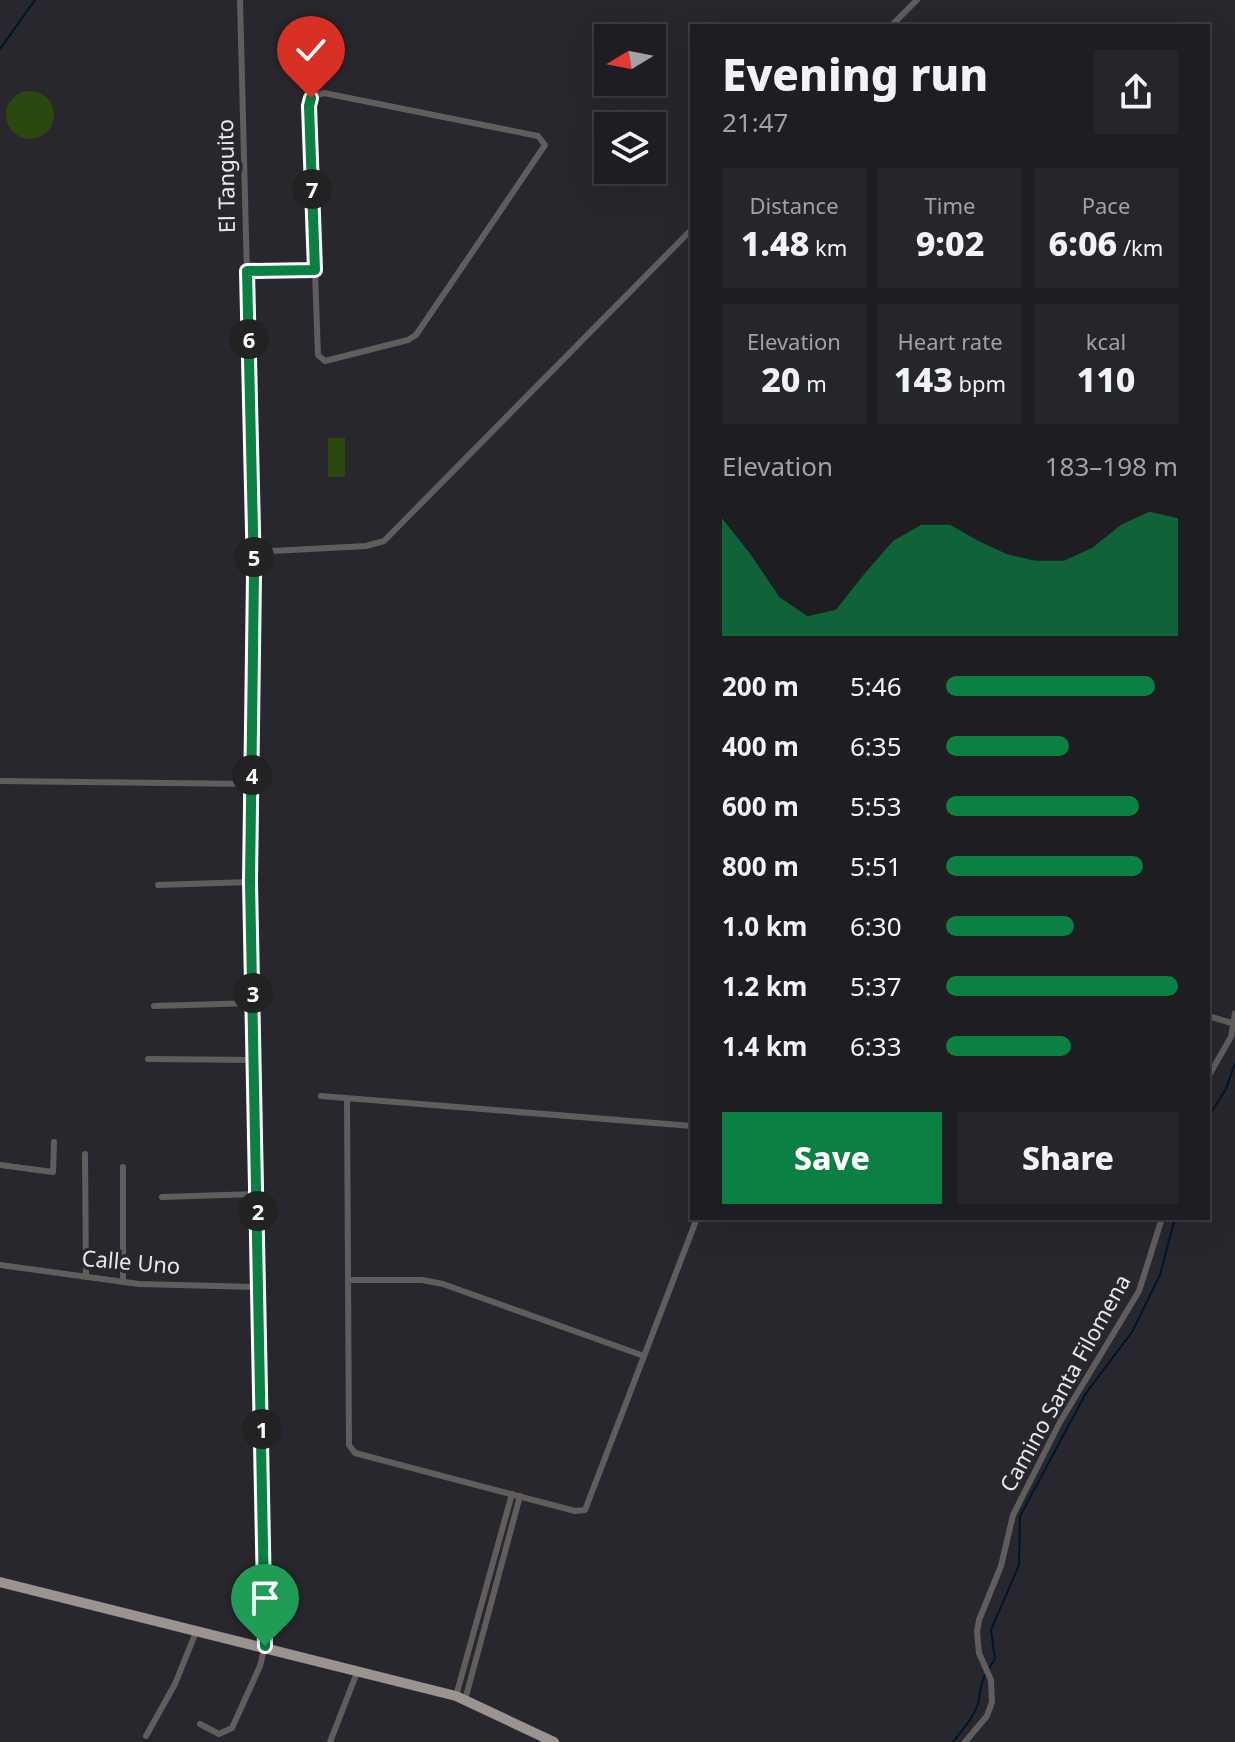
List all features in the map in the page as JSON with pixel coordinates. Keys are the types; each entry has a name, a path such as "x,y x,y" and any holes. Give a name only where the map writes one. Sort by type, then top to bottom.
{"main road":[{"path":"0,1582 265,1646 460,1698 554,1742"}],"street":[{"name":"El Tanguito","path":"200,1724 219,1734 232,1728 260,1666 265,1646 256,1060 250,882 254,552 240,0"},
{"path":"893,24 917,0"},
{"path":"324,93 523,133 541,137 545,142 535,163 411,339 328,361 321,360 318,355 315,270 309,106 316,94 324,93"},
{"path":"254,552 366,546 384,541 690,231"},
{"path":"247,271 315,270"},
{"path":"0,781 251,784"},
{"path":"158,885 250,882"},
{"path":"154,1006 254,1003"},
{"path":"1210,1074 1231,1037 1235,1013"},
{"path":"1210,1017 1232,1023"},
{"path":"148,1059 256,1060"},
{"path":"321,1096 690,1126"},
{"path":"347,1098 351,1450 575,1511 586,1508 696,1220"},
{"path":"0,1165 53,1172 54,1142"},
{"path":"85,1154 86,1277"},
{"path":"123,1167 123,1282"},
{"path":"162,1197 258,1194"},
{"name":"Camino Santa Filomena","path":"965,1742 987,1716 990,1707 992,1688 977,1645 979,1620 999,1574 1016,1506 1060,1422 1139,1291 1161,1220"},
{"name":"Calle Uno","path":"0,1265 152,1285 259,1287"},
{"path":"348,1280 422,1280 443,1284 644,1356"},
{"path":"460,1698 512,1494"},
{"path":"460,1698 520,1496"},
{"path":"146,1736 191,1650 197,1630"},
{"path":"330,1742 358,1670"}],"green space":[{"path":"30,91 47,98 54,115 47,132 30,139 13,132 6,115 13,98"},
{"path":"328,438 345,438 345,477 328,477"}],"waterway":[{"path":"0,49 35,0"},
{"path":"1210,1114 1226,1089 1235,1063"},
{"path":"989,1668 995,1659 991,1630 1019,1565 1020,1516 1086,1393 1132,1332 1160,1275 1174,1220"},
{"path":"953,1742 976,1709 986,1674"}],"route":[{"path":"265,1646 256,1060 250,882 254,574 247,271 315,270 311,98"}]}
